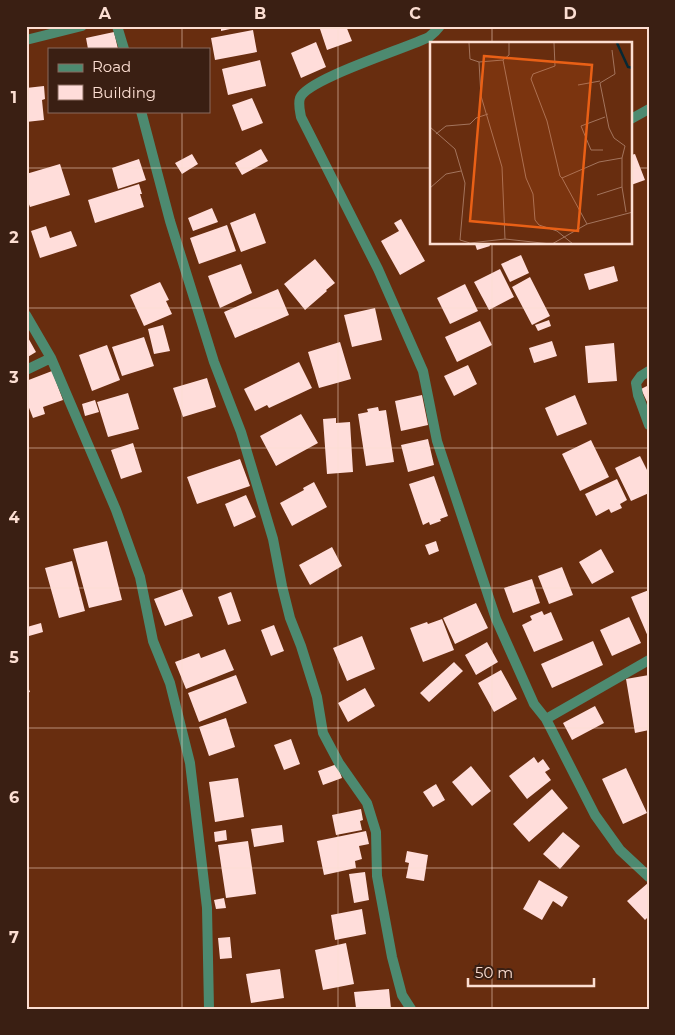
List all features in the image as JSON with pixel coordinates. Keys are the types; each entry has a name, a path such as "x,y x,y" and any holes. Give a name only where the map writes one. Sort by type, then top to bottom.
{"street":[{"path":"26,40 82,26"},
{"path":"117,26 124,48"},
{"path":"440,26 431,36 396,49 312,86 300,97 301,117 378,268 424,372 437,441 496,619 534,704 546,719 595,815 620,850 649,877"},
{"path":"632,118 649,109"},
{"path":"141,112 173,230 214,362 241,432 273,539 290,618 317,697 323,733 339,763 367,803 376,832 377,876 392,957 402,995 411,1009"},
{"path":"26,315 51,358 116,510 140,577 153,641 170,683 190,762 207,908 209,1009"},
{"path":"26,370 51,358"},
{"path":"649,371 641,376 636,383 638,395 649,425"},
{"path":"546,719 649,660"}],"building":[{"path":"221,26 239,26 239,27 221,31"},
{"path":"319,26 346,26 352,41 327,50"},
{"path":"253,30 257,52 215,60 211,38"},
{"path":"114,32 118,48 88,48 86,38"},
{"path":"316,42 326,67 301,78 291,53"},
{"path":"260,60 266,86 228,95 222,69"},
{"path":"44,86 45,99 42,100 44,120 26,122 26,88"},
{"path":"252,98 263,123 242,131 232,105"},
{"path":"261,149 268,161 242,175 235,163"},
{"path":"192,154 198,164 182,174 175,163"},
{"path":"635,154 645,180 632,185 632,155"},
{"path":"139,159 146,180 118,189 112,168"},
{"path":"60,164 70,195 30,207 26,196 26,174"},
{"path":"139,184 144,207 95,223 88,200"},
{"path":"212,208 218,222 193,231 188,218"},
{"path":"255,213 266,243 241,252 230,223"},
{"path":"401,219 425,261 400,275 381,241 399,231 394,223"},
{"path":"227,225 236,251 199,264 190,238"},
{"path":"46,226 50,238 71,231 77,246 40,258 31,231"},
{"path":"475,245 490,246 477,250"},
{"path":"521,255 529,273 510,282 501,264"},
{"path":"315,259 335,283 305,310 284,284"},
{"path":"241,264 252,293 220,308 208,276"},
{"path":"614,266 618,281 589,290 584,274"},
{"path":"500,269 514,297 489,310 474,282"},
{"path":"530,277 550,316 532,325 512,287"},
{"path":"160,282 169,300 166,301 172,314 144,326 130,295"},
{"path":"465,284 478,311 450,324 437,298"},
{"path":"278,289 289,315 235,338 224,312"},
{"path":"375,308 382,340 352,347 344,315"},
{"path":"549,320 551,326 538,331 535,325"},
{"path":"480,321 492,345 457,362 445,337"},
{"path":"163,325 170,351 154,354 148,329"},
{"path":"26,334 36,352 26,358"},
{"path":"144,337 154,366 122,376 112,347"},
{"path":"552,341 557,356 534,363 529,348"},
{"path":"340,342 351,379 319,388 308,352"},
{"path":"614,343 617,381 588,383 585,346"},
{"path":"107,345 120,380 92,391 79,355"},
{"path":"299,362 312,388 269,408 267,405 255,411 244,389"},
{"path":"468,365 477,384 454,396 444,376"},
{"path":"52,371 63,400 43,407 45,414 33,418 26,400 26,381"},
{"path":"207,378 216,407 183,417 173,388"},
{"path":"649,385 649,406 641,389"},
{"path":"128,393 139,429 108,437 97,402"},
{"path":"422,395 428,425 401,431 395,401"},
{"path":"575,395 587,424 557,436 545,408"},
{"path":"95,400 99,412 85,416 82,404"},
{"path":"378,407 379,411 386,410 394,462 366,466 358,414 368,412 367,409"},
{"path":"301,414 318,443 276,466 260,436"},
{"path":"336,418 336,423 350,422 353,472 327,474 323,419"},
{"path":"428,439 434,465 408,472 401,445"},
{"path":"591,440 609,477 580,491 562,454"},
{"path":"133,443 142,472 121,479 111,450"},
{"path":"640,456 649,474 649,493 631,501 615,468"},
{"path":"240,459 250,486 197,504 187,477"},
{"path":"434,476 448,516 430,525 429,522 423,525 409,484"},
{"path":"617,479 627,500 620,504 622,508 611,513 609,509 596,516 585,494"},
{"path":"314,482 327,507 292,526 280,503 304,490 303,488"},
{"path":"246,495 256,517 234,527 225,504"},
{"path":"107,541 122,600 89,608 73,549"},
{"path":"436,541 439,551 429,555 425,545"},
{"path":"332,547 342,566 310,585 299,565"},
{"path":"601,549 614,572 592,584 579,562"},
{"path":"72,561 85,611 59,618 45,568"},
{"path":"562,567 573,595 549,604 538,576"},
{"path":"532,579 540,603 513,613 504,588"},
{"path":"182,589 193,616 165,626 154,599"},
{"path":"649,590 649,639 631,597"},
{"path":"231,592 241,621 228,625 218,597"},
{"path":"476,603 488,628 455,644 443,618"},
{"path":"542,611 544,615 551,612 563,640 534,652 522,625 532,620 530,616"},
{"path":"629,617 641,643 612,656 600,630"},
{"path":"442,619 454,650 423,662 410,628"},
{"path":"41,623 43,632 29,636 27,627"},
{"path":"274,625 284,651 271,656 261,630"},
{"path":"362,636 375,669 347,681 333,648"},
{"path":"593,641 603,665 552,688 541,664"},
{"path":"487,642 498,662 476,675 465,655"},
{"path":"225,649 234,670 186,689 175,662 199,653 201,658"},
{"path":"454,662 463,671 429,702 420,693"},
{"path":"501,670 517,699 494,712 478,683"},
{"path":"236,675 247,703 199,722 188,693"},
{"path":"649,675 649,730 635,733 626,679"},
{"path":"26,682 30,692 26,693"},
{"path":"365,688 375,706 348,722 338,703"},
{"path":"595,706 604,723 572,740 563,723"},
{"path":"226,718 235,747 209,756 199,727"},
{"path":"291,739 300,764 284,770 274,745"},
{"path":"534,757 538,763 543,759 550,769 545,772 551,780 527,799 509,776"},
{"path":"337,764 342,778 323,785 318,771"},
{"path":"471,766 491,791 472,806 452,782"},
{"path":"626,768 647,813 623,824 602,779"},
{"path":"238,778 244,817 215,822 209,782"},
{"path":"436,784 445,800 433,807 423,792"},
{"path":"552,789 568,808 529,842 513,824"},
{"path":"361,809 363,820 360,821 362,830 336,835 332,815"},
{"path":"282,825 284,842 254,847 251,829"},
{"path":"226,830 227,840 215,842 214,832"},
{"path":"366,831 369,844 359,846 362,859 355,861 356,868 324,875 317,841"},
{"path":"563,832 580,846 560,869 543,854"},
{"path":"248,841 256,894 226,898 218,845"},
{"path":"407,851 428,855 424,881 406,878 409,863 405,862"},
{"path":"365,872 369,900 354,903 349,874"},
{"path":"539,880 568,897 562,907 553,901 542,920 523,909"},
{"path":"648,883 649,916 645,920 627,901"},
{"path":"224,898 226,908 216,909 214,900"},
{"path":"362,909 366,934 335,940 331,915"},
{"path":"230,937 232,958 220,959 218,938"},
{"path":"346,943 354,984 323,990 315,950"},
{"path":"280,969 284,998 251,1003 246,974"},
{"path":"389,989 391,1009 356,1008 354,992"}]}
